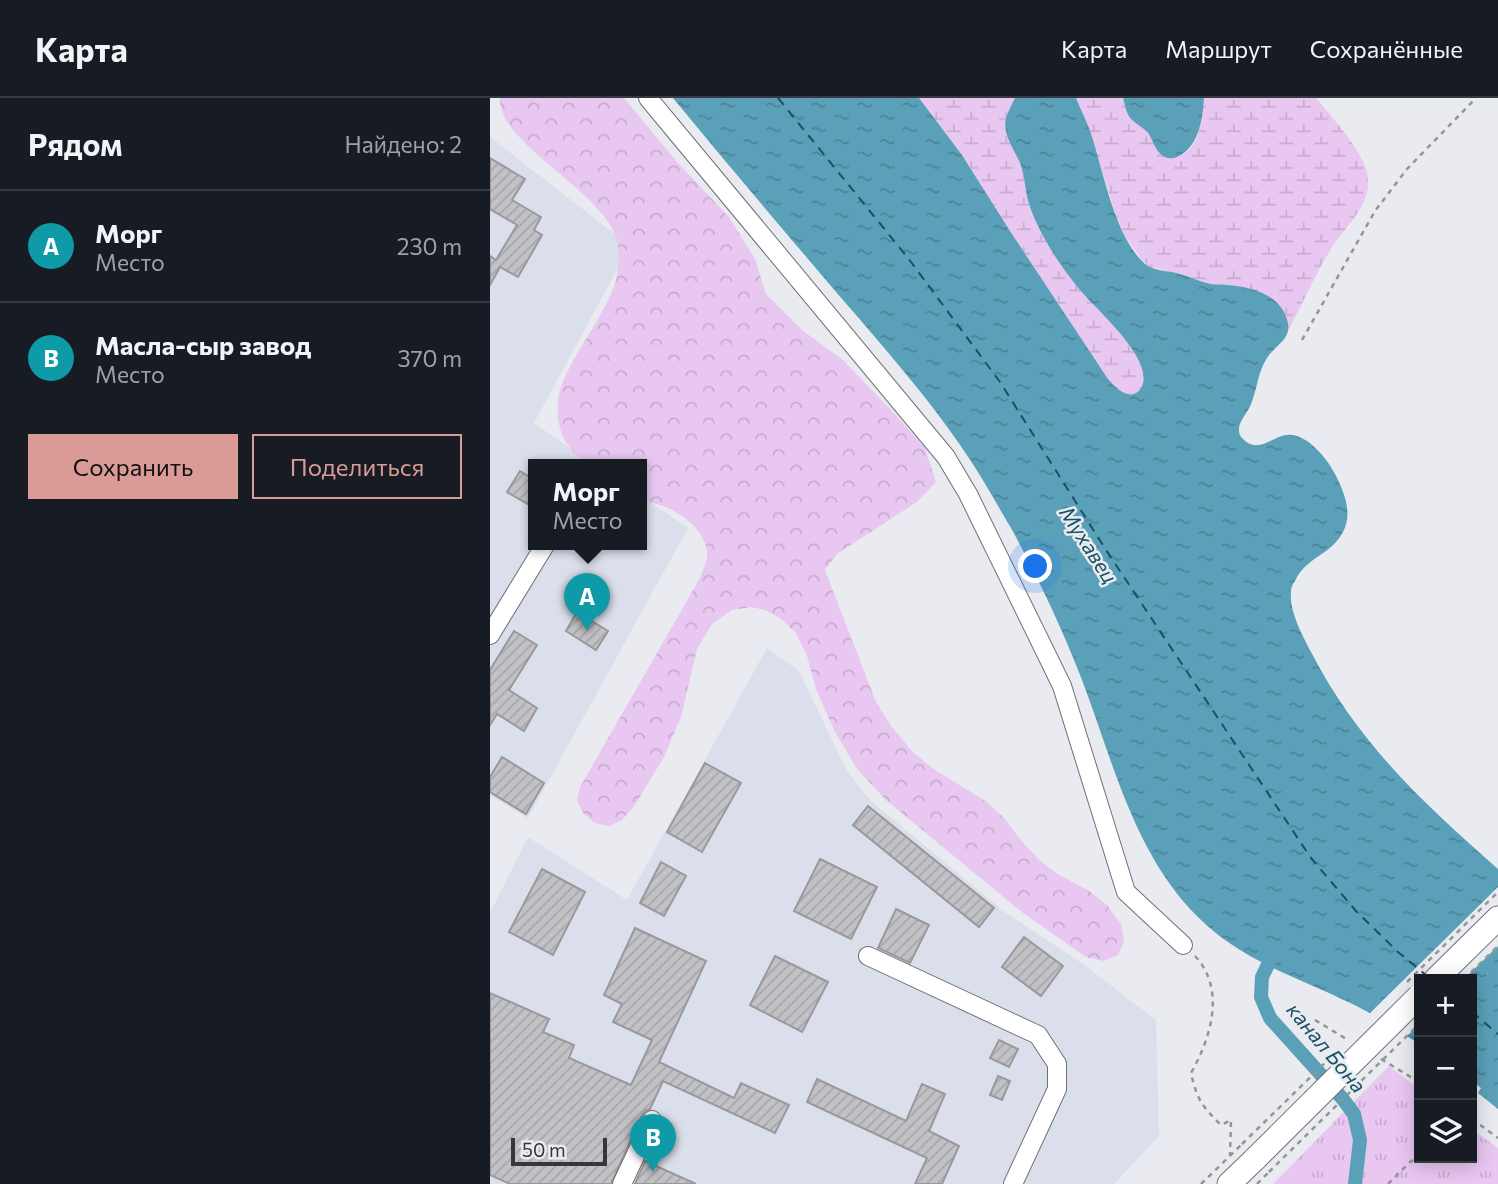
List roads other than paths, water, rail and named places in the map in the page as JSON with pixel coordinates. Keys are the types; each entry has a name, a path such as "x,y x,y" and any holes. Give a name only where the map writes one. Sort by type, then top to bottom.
{"main road":[{"path":"1441,974 1498,918"},
{"path":"1229,1184 1414,1001"}],"street":[{"path":"648,98 946,457 968,494 1062,686 1126,892 1183,945"},
{"path":"490,635 542,550"},
{"path":"868,956 1038,1035 1057,1064 1057,1088 1013,1184"},
{"path":"622,1184 652,1120"}],"water":[{"name":"Мухавец","path":"673,98 919,98 962,155 1108,379 1125,393 1134,394 1142,386 1140,364 1115,327 1088,299 1054,254 1029,204 1020,163 1006,130 1006,118 1015,98 1076,98 1089,128 1110,199 1124,235 1144,263 1207,283 1251,289 1267,295 1280,305 1287,321 1287,333 1264,363 1239,433 1248,443 1255,445 1286,435 1299,437 1318,450 1332,468 1347,506 1346,525 1335,543 1304,568 1292,586 1292,607 1297,623 1329,685 1371,743 1418,795 1498,869 1498,1109 1478,1093 1481,1088 1477,1085 1477,974 1414,974 1414,1041 1366,1011 1252,957 1230,944 1190,909 1170,884 1138,829 1058,622 1021,546 976,469 942,419 904,371"},
{"path":"1123,98 1204,98 1201,123 1191,146 1177,157 1167,158 1160,154 1148,133 1129,117"}],"waterway":[{"name":"канал Бона","path":"1275,950 1262,977 1261,997 1270,1018 1354,1114 1360,1140 1355,1184"}],"place":[{"name":"Морг","path":"587,631"},
{"name":"Масла-сыр завод","path":"653,1172"}]}
